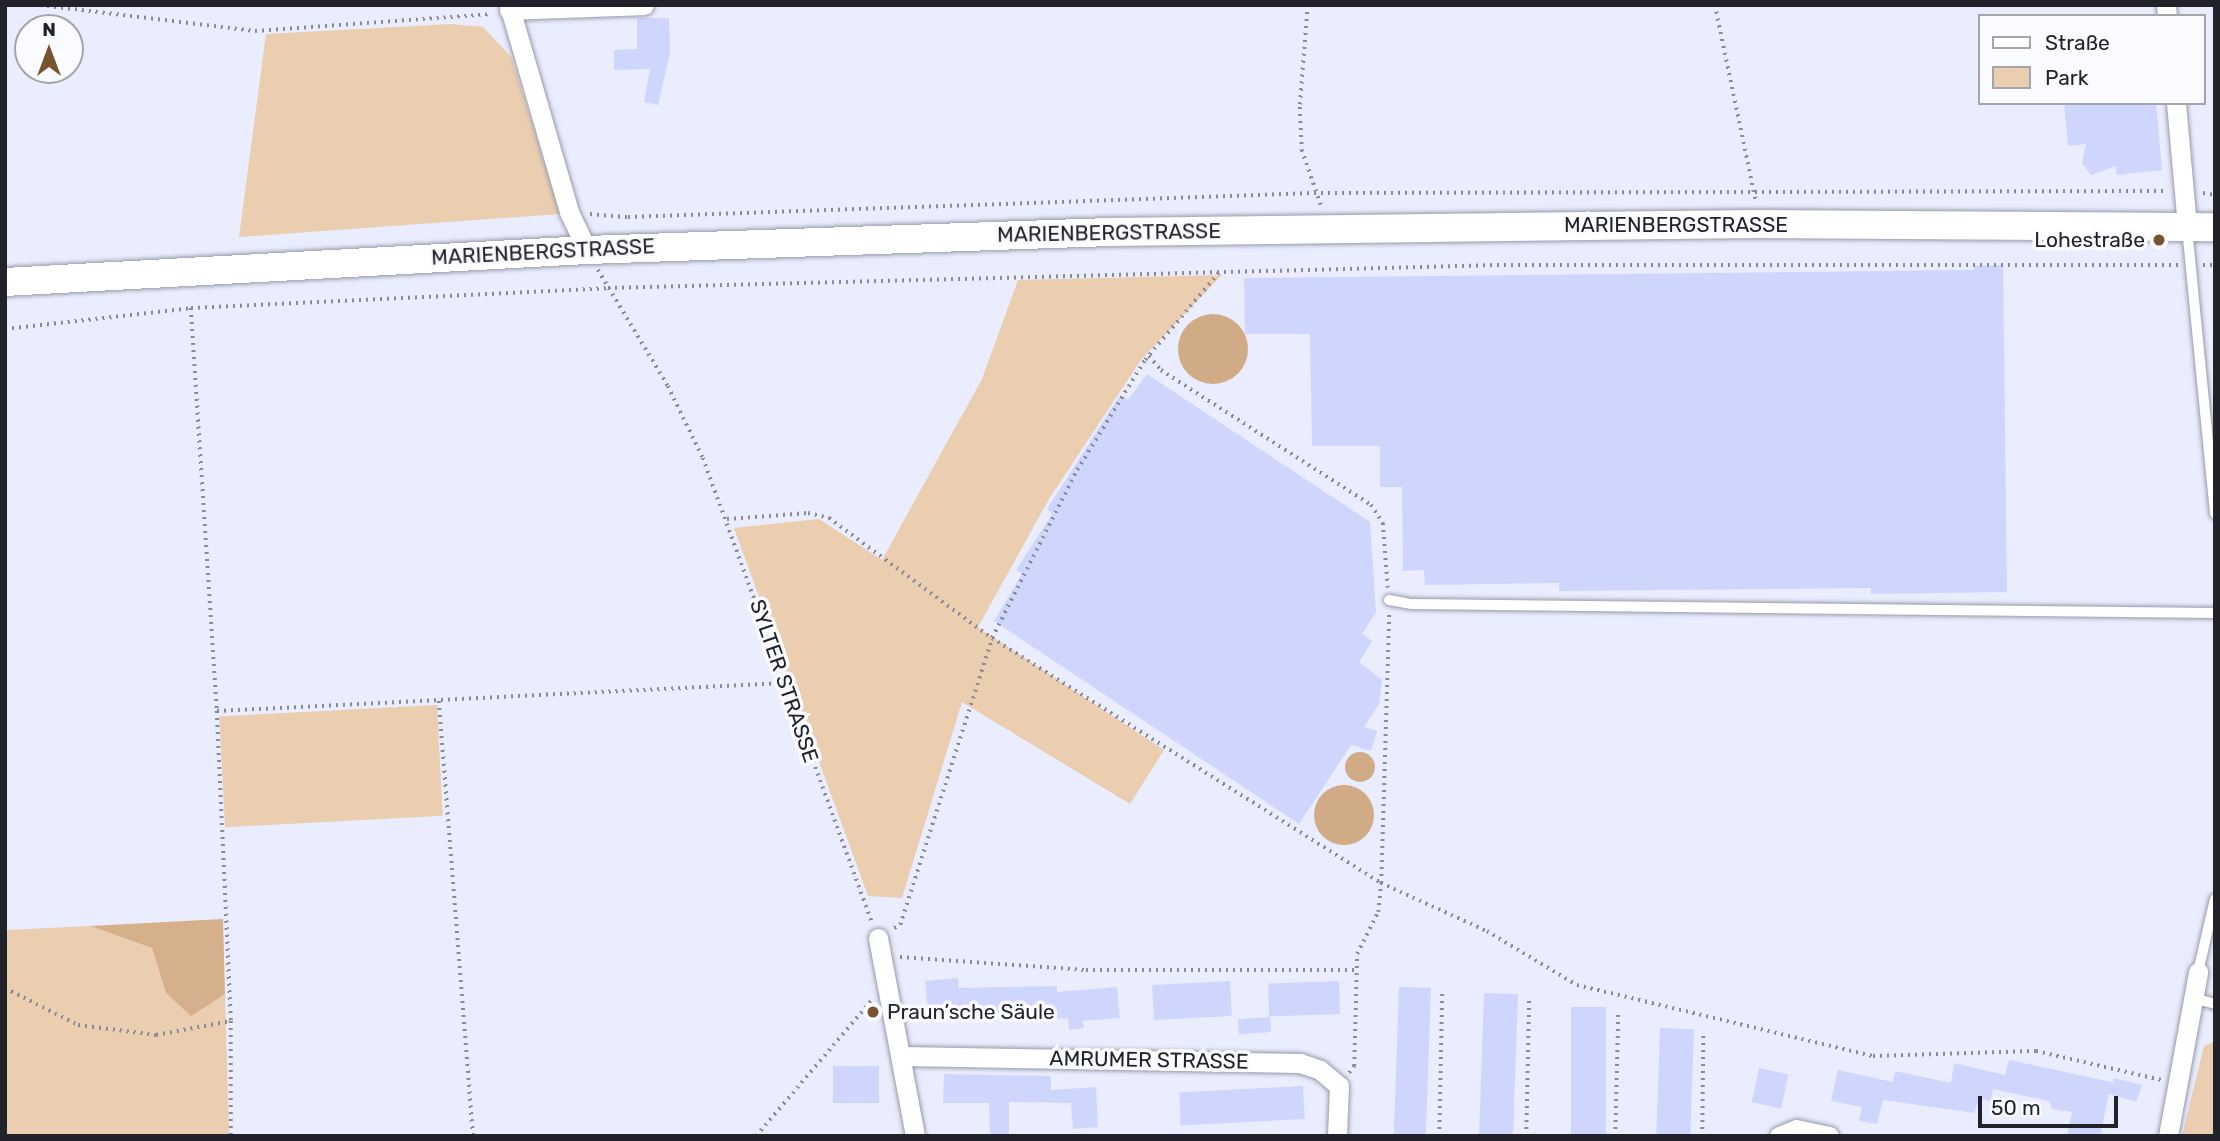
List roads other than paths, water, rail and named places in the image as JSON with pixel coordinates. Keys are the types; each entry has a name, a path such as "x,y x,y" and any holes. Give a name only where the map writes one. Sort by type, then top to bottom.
{"main road":[{"name":"MARIENBERGSTRASSE","path":"5,282 1333,228 1756,224 2201,227"}],"street":[{"path":"592,259 569,212 509,7 644,5"},
{"path":"2176,105 2184,191 2201,227"},
{"path":"878,938 915,1136"},
{"path":"2168,1136 2198,972"},
{"name":"AMRUMER STRASSE","path":"901,1056 1300,1063 1320,1070 1339,1086 1337,1136"},
{"path":"1779,1136 1796,1129 1829,1136"}],"lane":[{"path":"2201,227 2191,265 2215,513"},
{"path":"1389,600 1411,604 2215,613"},
{"path":"2198,972 2215,900"},
{"path":"2194,998 2215,1004"}],"place":[{"name":"Lohestraße","path":"2159,240"},
{"name":"Praun’sche Säule","path":"873,1012"}]}
